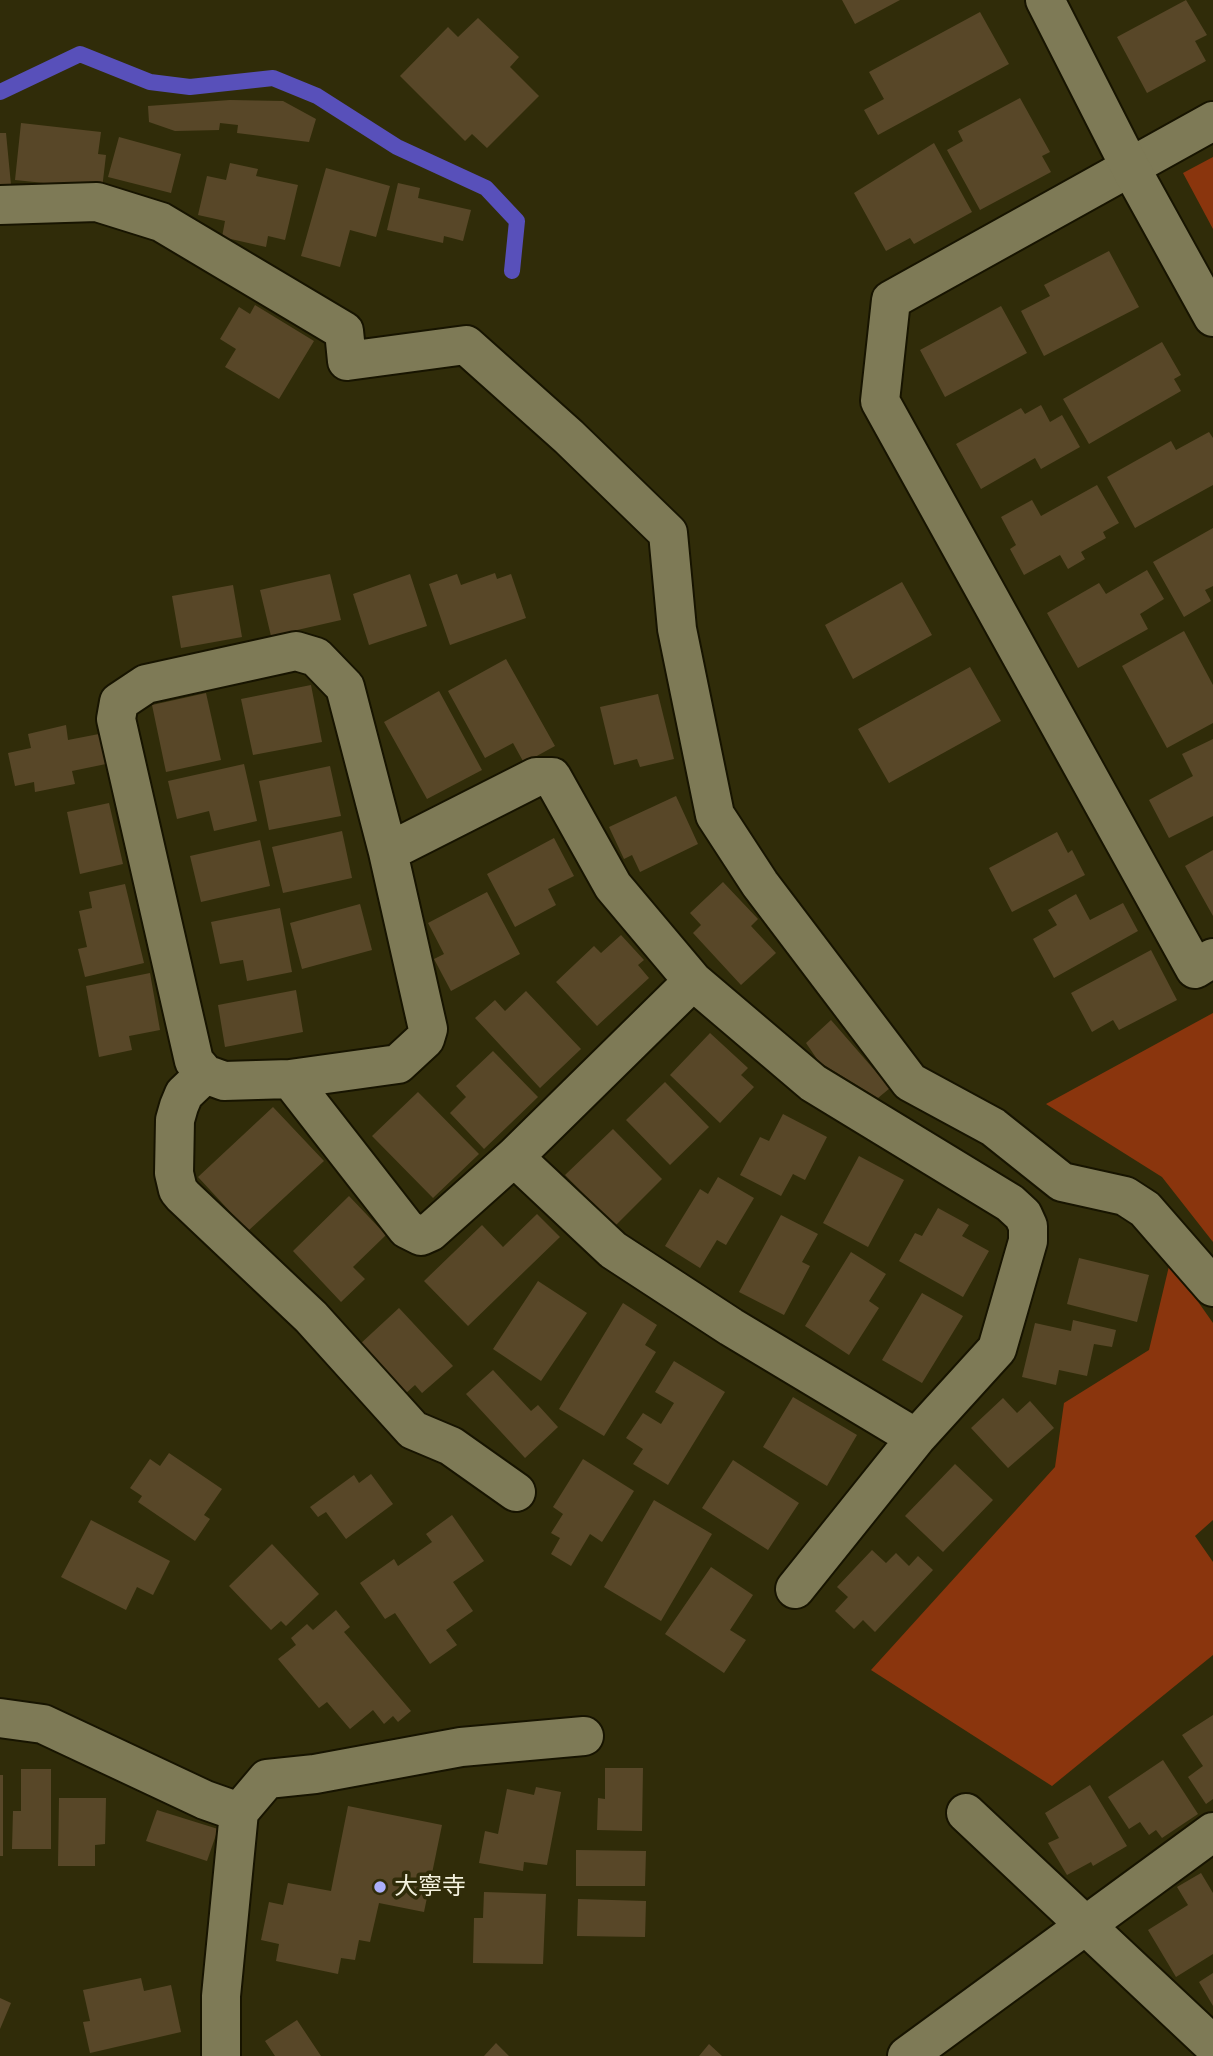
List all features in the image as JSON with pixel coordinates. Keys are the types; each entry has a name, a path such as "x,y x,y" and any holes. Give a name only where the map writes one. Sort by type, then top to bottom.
{"street":[{"path":"1045,0 1130,167 1213,317"},
{"path":"1213,121 891,300 880,401 1195,969 1213,958"},
{"path":"0,205 97,202 161,222 344,331 347,362 466,345 668,533 677,629 715,815 760,884 909,1082 993,1127 1062,1182 1125,1196 1145,1209 1213,1287"},
{"path":"296,651 316,657 345,687 388,852 428,1029 425,1038 398,1064 290,1079 224,1081 205,1074 194,1061 116,719 119,702 146,684 296,651"},
{"path":"388,852 536,777 552,777 613,886 693,981 813,1083 1010,1203 1023,1215 1028,1226 1028,1241 997,1349 916,1437 795,1588"},
{"path":"290,1079 414,1235 430,1232 514,1157 693,981"},
{"path":"205,1074 184,1094 175,1120 174,1173 178,1190 311,1317 413,1430 451,1447 516,1492"},
{"path":"514,1157 613,1250 731,1327 916,1437"},
{"path":"1028,1226 1062,1182"},
{"path":"0,1718 43,1724 205,1800 239,1812"},
{"path":"221,2056 221,1996 239,1812 267,1779 316,1774 461,1747 584,1736"},
{"path":"966,1813 1213,2045"},
{"path":"907,2056 1087,1927 1213,1832"}],"shaded area":[{"path":"1213,157 1213,229 1183,173"},
{"path":"1213,1013 1213,1242 1162,1177 1046,1104"},
{"path":"1170,1262 1213,1323 1213,1520 1195,1536 1213,1562 1213,1655 1052,1786 871,1670 1055,1467 1064,1403 1149,1350"}],"building":[{"path":"842,0 900,0 855,24"},
{"path":"1186,0 1207,35 1195,41 1206,61 1147,93 1117,37"},
{"path":"980,12 1009,64 878,135 864,110 884,99 869,72"},
{"path":"478,18 519,57 510,67 539,96 487,148 472,134 465,141 400,76 448,27 458,37"},
{"path":"1020,98 1050,152 1042,156 1051,172 980,210 947,150 963,141 958,131"},
{"path":"230,100 283,101 316,119 309,142 237,133 238,125 220,123 219,130 175,131 149,122 148,106"},
{"path":"21,123 101,132 98,154 106,155 102,189 15,180"},
{"path":"0,133 6,133 11,185 0,186"},
{"path":"119,137 181,154 171,193 108,177"},
{"path":"934,143 972,212 914,244 910,238 886,251 854,193"},
{"path":"230,163 258,169 256,176 298,185 285,240 268,236 266,247 222,237 225,221 198,215 207,176 226,180"},
{"path":"326,168 390,186 376,237 350,230 340,267 301,256"},
{"path":"398,183 420,188 418,198 471,210 463,241 444,236 443,243 387,230"},
{"path":"1109,251 1139,307 1044,356 1021,311 1050,296 1044,285"},
{"path":"255,305 314,341 279,399 225,367 236,349 220,339 239,307 250,314"},
{"path":"1001,306 1027,353 945,397 920,350"},
{"path":"1162,342 1181,375 1174,379 1181,391 1089,444 1063,399"},
{"path":"1041,405 1050,422 1062,415 1080,447 1041,469 1035,458 981,489 956,444 1021,408 1025,414"},
{"path":"1209,432 1213,438 1213,485 1135,528 1107,477 1171,441 1176,450"},
{"path":"1097,485 1119,523 1103,532 1106,538 1081,552 1085,559 1068,569 1060,555 1024,575 1010,549 1016,545 1001,517 1032,500 1041,516"},
{"path":"1213,528 1213,586 1205,590 1211,601 1184,617 1153,562"},
{"path":"1147,570 1164,599 1140,614 1148,629 1078,668 1047,613 1099,583 1106,594"},
{"path":"495,573 497,579 511,574 526,618 450,645 429,584 457,574 461,585"},
{"path":"330,574 341,620 271,636 260,590"},
{"path":"410,574 427,626 369,645 353,594"},
{"path":"902,582 932,635 853,679 825,625"},
{"path":"233,585 242,637 181,648 172,596"},
{"path":"1184,631 1213,685 1213,723 1167,748 1122,666"},
{"path":"506,659 555,746 524,763 513,743 485,758 448,691"},
{"path":"970,667 1001,721 889,783 858,729"},
{"path":"311,685 322,742 253,755 241,699"},
{"path":"439,691 482,770 427,799 384,722"},
{"path":"206,693 221,760 166,772 152,705"},
{"path":"658,694 674,759 640,767 637,759 614,765 600,707"},
{"path":"66,725 68,740 99,734 106,764 72,771 75,784 35,792 34,782 15,786 8,753 31,748 28,734"},
{"path":"1213,739 1213,816 1169,838 1149,800 1193,776 1182,754"},
{"path":"244,764 257,821 214,831 209,811 177,819 168,781"},
{"path":"330,766 341,816 269,830 259,781"},
{"path":"676,796 698,844 640,872 632,855 624,859 609,827"},
{"path":"109,803 123,864 80,874 67,812"},
{"path":"342,831 352,878 283,893 272,847"},
{"path":"1057,832 1068,853 1072,850 1085,875 1012,912 989,868"},
{"path":"554,838 574,876 548,889 556,905 515,927 487,874"},
{"path":"260,840 270,886 201,902 190,856"},
{"path":"1213,850 1213,916 1185,866"},
{"path":"723,882 758,919 751,926 776,953 741,985 693,933 701,925 690,913"},
{"path":"125,884 144,963 85,977 78,949 87,947 79,911 92,908 89,892"},
{"path":"487,892 520,954 451,991 434,959 444,954 428,923"},
{"path":"1076,894 1090,920 1123,903 1138,931 1054,978 1033,939 1057,925 1048,910"},
{"path":"360,904 372,950 302,969 290,923"},
{"path":"280,908 292,972 247,981 243,960 220,964 211,922"},
{"path":"621,935 644,960 638,965 649,978 597,1026 556,982 594,946 601,953"},
{"path":"1151,950 1177,1000 1119,1030 1113,1020 1092,1032 1071,993"},
{"path":"150,973 160,1030 129,1036 132,1050 99,1057 86,986"},
{"path":"296,990 303,1032 225,1047 218,1005"},
{"path":"526,991 581,1049 540,1088 475,1018 495,1000 505,1011"},
{"path":"831,1020 890,1088 878,1098 819,1062 806,1043"},
{"path":"710,1033 748,1068 741,1075 754,1087 720,1123 670,1075"},
{"path":"493,1051 538,1097 484,1149 450,1113 466,1097 456,1086"},
{"path":"665,1082 709,1127 670,1165 626,1120"},
{"path":"418,1092 479,1154 433,1198 372,1136"},
{"path":"273,1107 324,1161 248,1231 198,1177"},
{"path":"783,1114 827,1137 805,1180 793,1174 781,1196 740,1175 760,1137 769,1141"},
{"path":"613,1129 662,1179 615,1226 565,1175"},
{"path":"859,1156 904,1180 868,1247 823,1223"},
{"path":"718,1177 754,1198 726,1245 717,1240 700,1268 665,1246 700,1189 708,1194"},
{"path":"349,1196 386,1235 353,1267 365,1279 341,1302 293,1251"},
{"path":"938,1208 969,1225 962,1236 989,1251 963,1297 899,1261 915,1233 922,1236"},
{"path":"537,1214 560,1237 468,1326 424,1281 482,1225 503,1247"},
{"path":"781,1215 818,1234 802,1262 810,1266 784,1315 739,1292"},
{"path":"851,1252 886,1274 869,1301 879,1308 849,1355 805,1326"},
{"path":"1079,1258 1149,1275 1137,1322 1067,1304"},
{"path":"538,1281 587,1313 541,1381 493,1349"},
{"path":"922,1293 963,1316 922,1383 882,1360"},
{"path":"623,1303 657,1325 645,1345 656,1352 604,1436 559,1409"},
{"path":"399,1308 453,1366 422,1393 415,1385 405,1394 359,1345"},
{"path":"1073,1320 1116,1330 1112,1347 1094,1344 1087,1376 1059,1370 1056,1385 1022,1377 1035,1323 1071,1331"},
{"path":"674,1361 725,1392 668,1485 633,1464 643,1449 626,1438 643,1413 661,1424 674,1403 655,1392"},
{"path":"493,1370 531,1411 538,1405 558,1427 525,1458 466,1394"},
{"path":"793,1397 857,1435 827,1486 763,1447"},
{"path":"1003,1398 1017,1413 1030,1401 1054,1428 1008,1468 971,1428"},
{"path":"169,1453 222,1489 204,1515 210,1519 195,1541 138,1502 142,1496 130,1488 150,1459 160,1466"},
{"path":"583,1459 634,1491 602,1542 590,1534 571,1566 551,1554 560,1538 551,1533 563,1514 553,1507"},
{"path":"733,1460 799,1503 768,1550 702,1508"},
{"path":"955,1464 993,1500 943,1552 905,1516"},
{"path":"371,1474 393,1504 346,1539 326,1512 318,1517 310,1507 354,1475 359,1483"},
{"path":"654,1500 712,1534 661,1621 604,1587"},
{"path":"452,1515 484,1561 453,1582 473,1611 446,1630 457,1645 430,1664 395,1613 385,1619 360,1583 394,1559 398,1566 432,1542 426,1534"},
{"path":"91,1520 170,1561 153,1595 137,1587 126,1610 61,1577"},
{"path":"272,1544 319,1594 286,1626 281,1621 271,1630 229,1586"},
{"path":"872,1550 886,1563 896,1553 909,1566 918,1556 933,1570 875,1632 863,1620 854,1629 835,1611 848,1597 837,1587"},
{"path":"711,1567 753,1595 730,1630 746,1640 724,1673 665,1634"},
{"path":"336,1610 350,1627 344,1632 411,1711 398,1722 393,1716 384,1724 373,1710 350,1729 327,1702 319,1708 278,1659 296,1645 291,1638 307,1624 313,1630"},
{"path":"1213,1715 1213,1799 1206,1804 1188,1777 1203,1766 1182,1735"},
{"path":"1163,1760 1198,1814 1162,1838 1156,1830 1149,1835 1140,1822 1129,1829 1108,1797"},
{"path":"605,1768 643,1768 642,1831 597,1830 598,1798 605,1799"},
{"path":"21,1769 51,1769 51,1849 12,1849 13,1811 21,1811"},
{"path":"0,1775 3,1775 3,1856 0,1856"},
{"path":"1090,1785 1127,1846 1093,1866 1091,1862 1067,1875 1048,1843 1059,1838 1045,1813"},
{"path":"536,1787 561,1792 547,1865 524,1862 523,1871 479,1863 485,1831 498,1834 507,1789 534,1795"},
{"path":"59,1798 106,1798 105,1844 95,1845 95,1866 58,1866"},
{"name":"大寧寺","path":"348,1806 442,1825 424,1912 379,1903 370,1942 359,1940 355,1960 341,1958 338,1974 276,1961 279,1944 261,1940 269,1902 283,1905 288,1883 331,1891"},
{"path":"157,1810 218,1829 207,1861 146,1841"},
{"path":"576,1850 646,1851 645,1886 576,1886"},
{"path":"1201,1873 1213,1893 1213,1954 1176,1977 1148,1930 1188,1905 1177,1887"},
{"path":"484,1892 546,1894 543,1964 473,1963 474,1918 483,1918"},
{"path":"578,1899 646,1901 645,1937 577,1936"},
{"path":"1213,1973 1213,2006 1199,1982"},
{"path":"141,1978 144,1991 171,1985 181,2032 90,2053 83,2022 90,2021 83,1990"},
{"path":"0,1998 11,2003 0,2029"},
{"path":"297,2020 321,2056 275,2056 265,2041"},
{"path":"496,2043 509,2056 484,2056"},
{"path":"709,2044 722,2056 699,2056"}],"waterway":[{"path":"0,92 80,54 150,82 190,87 273,78 317,96 397,147 486,188 517,221 512,271"}],"place":[{"name":"大寧寺","path":"380,1887"}]}
